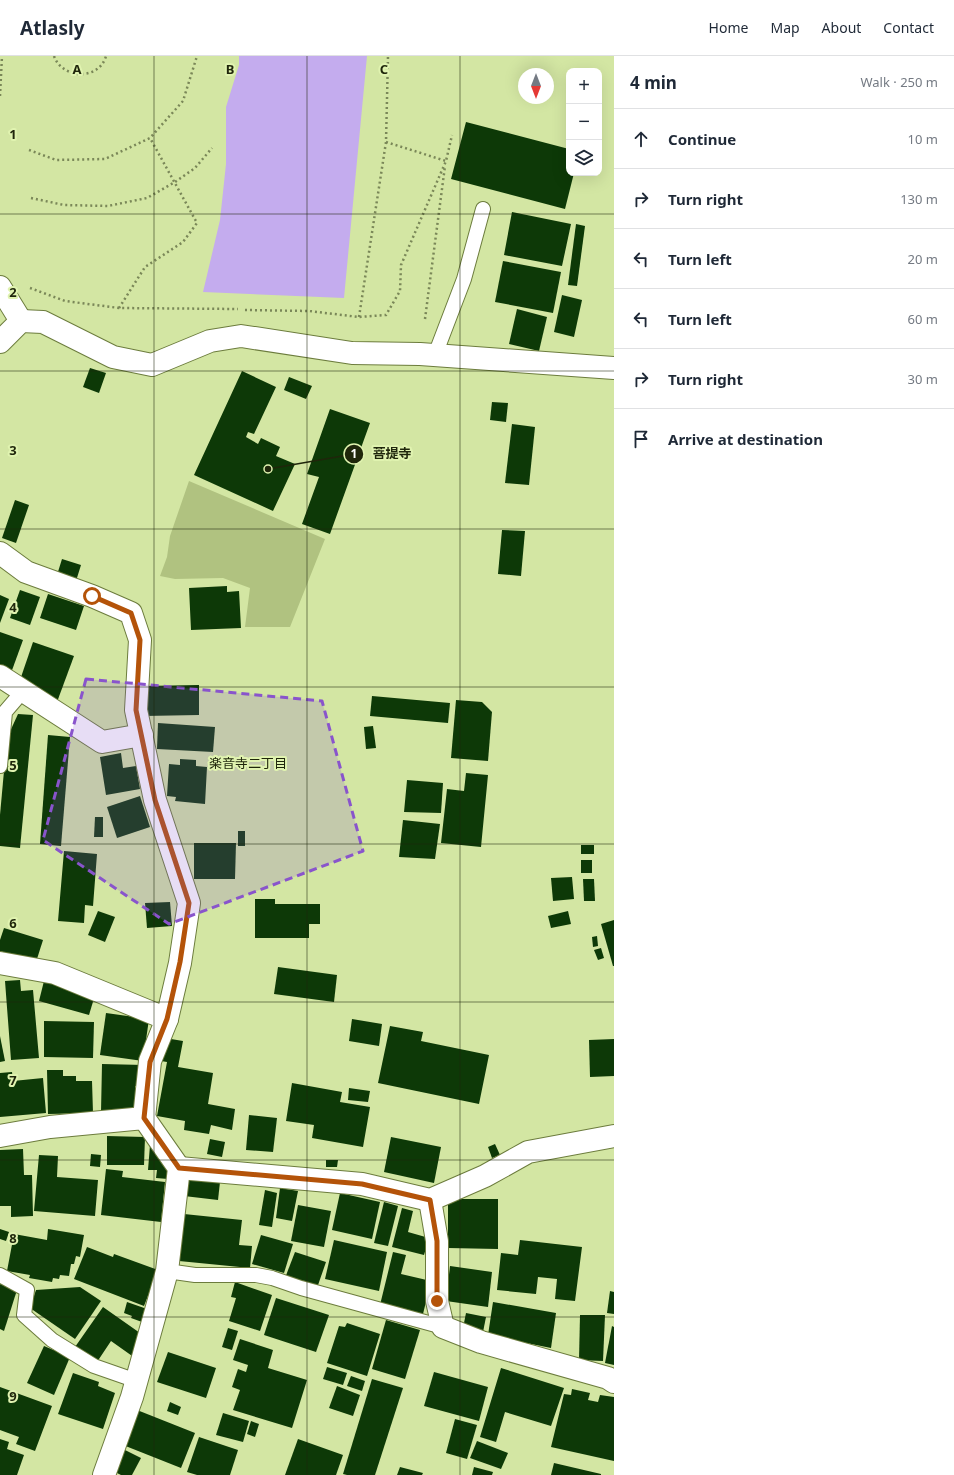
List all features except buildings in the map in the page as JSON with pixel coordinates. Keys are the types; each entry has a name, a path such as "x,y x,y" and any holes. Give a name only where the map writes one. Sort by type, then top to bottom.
{"street":[{"path":"0,287 22,321"},
{"path":"0,342 22,321 43,322 112,357 152,365 210,341 241,336 352,353 428,354 614,368"},
{"path":"0,553 26,572 92,596 131,613 140,640 136,710 155,800 189,903 180,962 167,1019 150,1062 144,1118 179,1168 167,1271 137,1381 104,1475"},
{"path":"0,676 102,742 142,735"},
{"path":"0,963 55,973 167,1019"},
{"path":"0,1136 50,1127 144,1118"},
{"path":"179,1168 362,1184 430,1200 486,1176 528,1152 614,1136"},
{"path":"430,1200 437,1241 437,1301 443,1327 481,1342 608,1378 614,1382"}],"lane":[{"path":"428,354 464,279 483,209"},
{"path":"0,766 5,712 23,691"},
{"path":"167,1271 195,1275 264,1276 308,1291 443,1327"},
{"path":"0,1275 27,1290 24,1315 52,1340 94,1366 137,1381"}],"path":[{"path":"0,96 2,56"},
{"path":"54,56 61,67 69,72 80,75 90,73 99,68 106,56"},
{"path":"29,150 56,160 105,159 150,138 183,101 197,56"},
{"path":"359,317 386,142 388,56"},
{"path":"428,354 446,161 452,135"},
{"path":"119,308 145,267 183,242 197,222 150,138"},
{"path":"386,142 446,161"},
{"path":"31,198 64,205 108,206 147,198 175,182 195,168 212,148"},
{"path":"25,286 65,301 119,308 309,311 359,317 386,315 400,291 402,266 446,161"}],"highlighted area":[{"path":"86,679 322,701 363,851 169,924 43,840"}],"green space":[{"path":"189,481 325,539 290,627 245,627 250,588 223,578 175,579 160,576 167,557 170,536"}],"shaded area":[{"path":"239,56 367,56 344,298 203,292 220,220 226,164 226,107 239,65"}],"place":[{"name":"菩提寺","path":"268,469"}],"district":[{"name":"楽音寺二丁目","path":"248,763"}],"route":[{"path":"92,596 131,613 140,640 136,710 155,800 189,903 180,962 167,1019 150,1062 144,1118 179,1168 362,1184 430,1200 437,1241 437,1301"}]}
